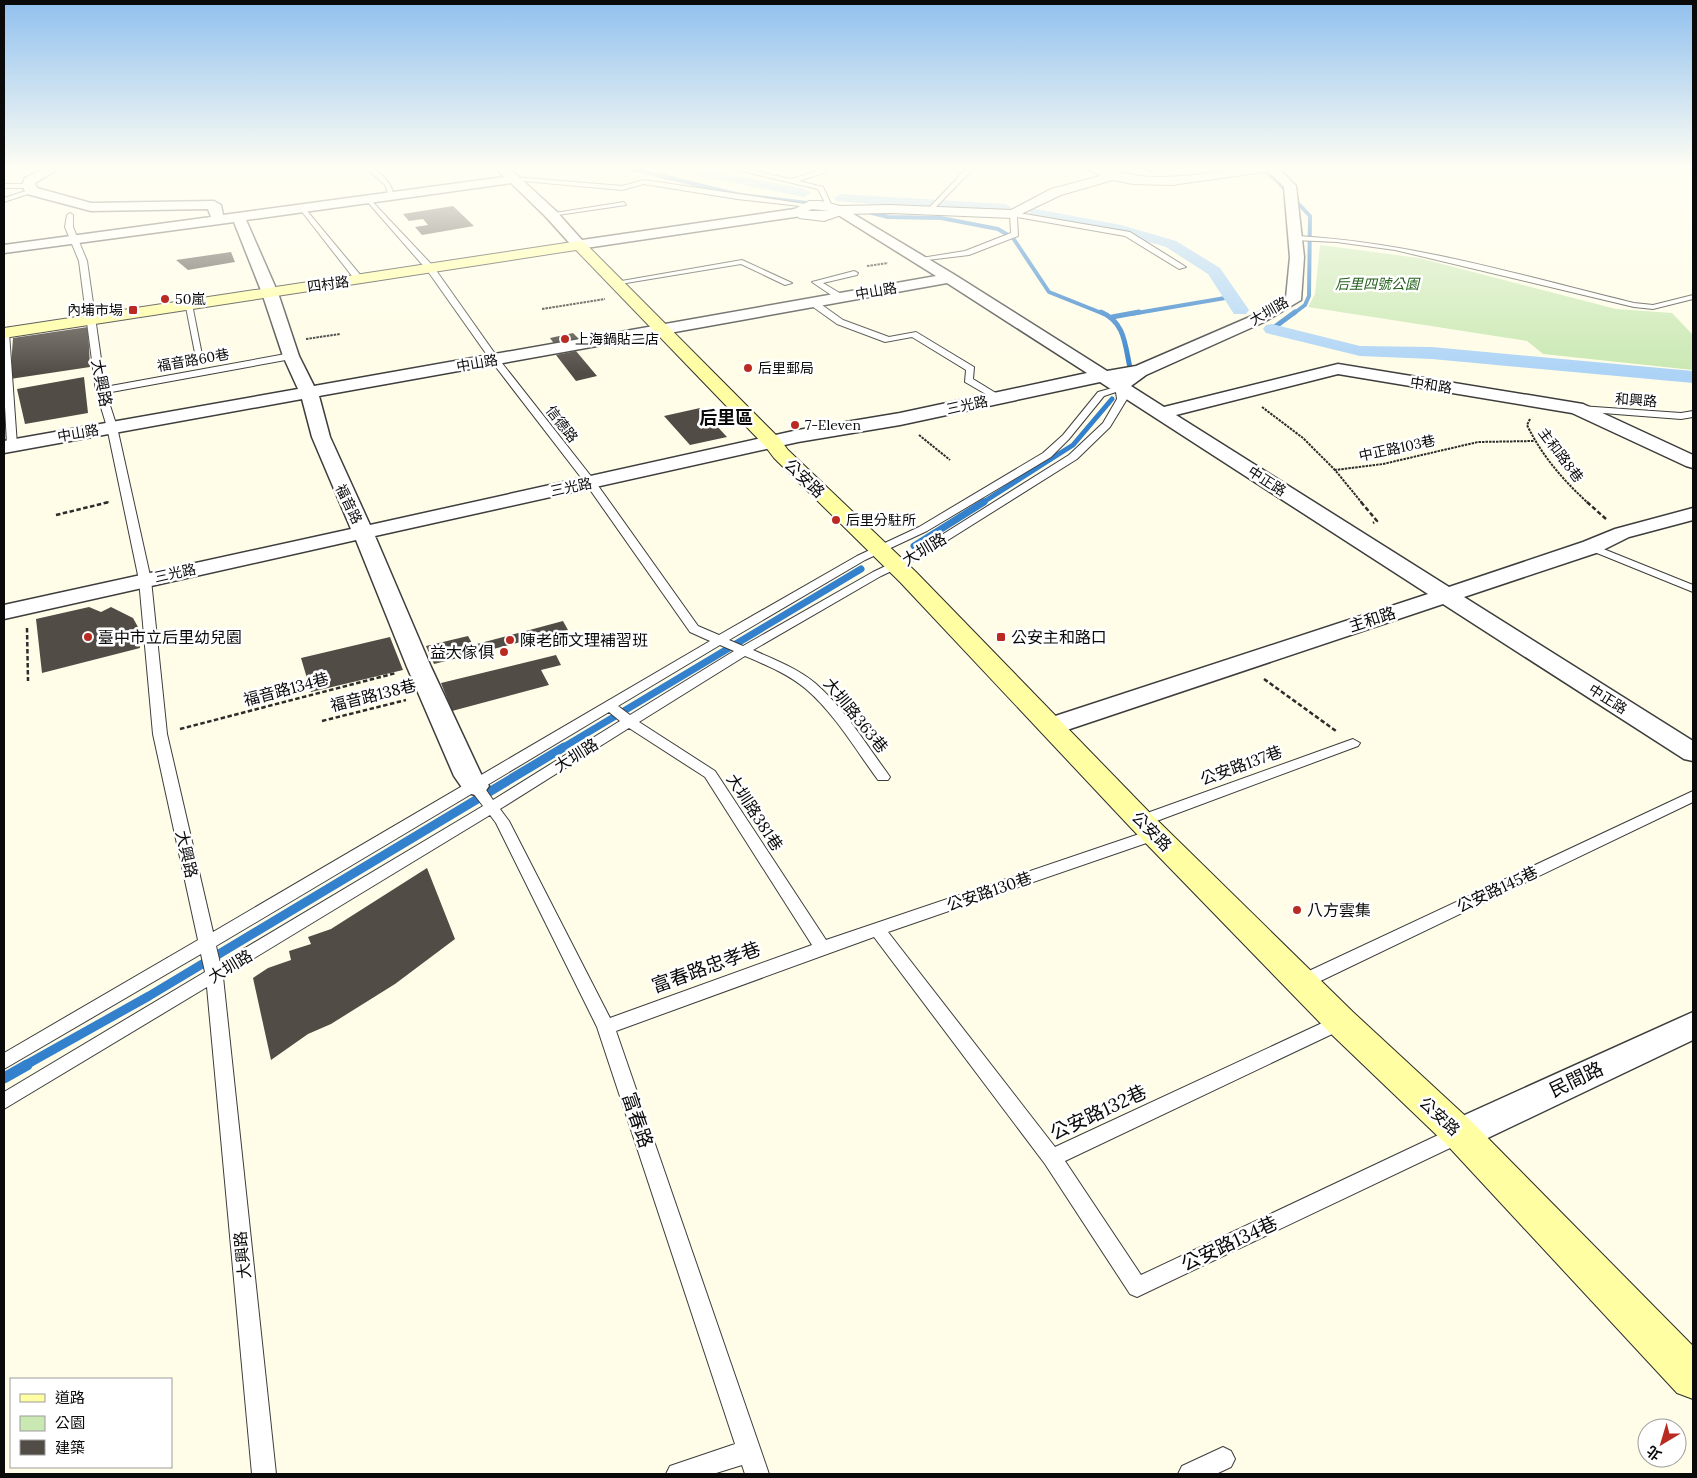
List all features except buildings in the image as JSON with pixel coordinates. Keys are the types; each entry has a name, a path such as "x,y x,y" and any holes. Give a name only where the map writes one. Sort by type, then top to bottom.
{"main road":[{"name":"四村路","path":"5,333 579,245"},
{"name":"公安路","path":"579,245 614,283 772,442 781,454 888,558 1148,827 1341,1022 1460,1134 1693,1377"}],"street":[{"path":"4,249 105,236"},
{"name":"福音路","path":"246,236 270,292 288,349 309,393 321,437 336,477 363,532 419,667 475,786"},
{"name":"公安路","path":"571,236 579,245"},
{"name":"四村路","path":"579,245 636,236"},
{"name":"中正路","path":"881,236 950,278 1344,532 1693,753"},
{"name":"大圳路","path":"1120,387 1140,371 1258,319 1293,300 1298,268 1297,238"},
{"name":"中山路","path":"8,446 950,278"},
{"name":"中和路","path":"1162,413 1338,370 1577,408 1693,462"},
{"name":"三光路","path":"4,612 772,442 900,420 1101,376 1140,371"},
{"name":"主和路","path":"1052,726 1591,547 1622,533 1693,514"},
{"name":"民間路","path":"1460,1134 1693,1025"}],"lane":[{"name":"大興路","path":"72,236 83,261 101,391 112,427 145,580 160,734 214,975 264,1474"},
{"path":"324,236 359,279"},
{"name":"信德路","path":"401,236 430,268 495,360 590,482 694,629 745,650"},
{"path":"919,259 966,252 1010,236"},
{"path":"1130,236 1182,267"},
{"path":"1297,238 1337,240 1395,248 1634,305 1653,307 1693,297"},
{"path":"614,283 742,262 788,283"},
{"path":"840,297 816,282 854,273"},
{"path":"812,302 840,322 888,340 913,334 971,369 968,380 999,398"},
{"path":"188,304 199,353"},
{"path":"5,333 8,446"},
{"name":"福音路60巷","path":"101,391 288,349"},
{"name":"大圳路","path":"4,1062 720,640 888,558 1073,457 1107,426 1122,399 1120,387 1101,394 1066,437 1047,455 923,529 888,558 877,574 745,650 492,807 4,1100"},
{"name":"和興路","path":"1577,408 1681,416 1693,414"},
{"path":"1591,547 1693,589"},
{"name":"大圳路363巷","path":"745,650 783,668 810,686 834,711 884,777"},
{"name":"大圳路381巷","path":"608,705 630,722 710,774 822,948"},
{"name":"公安路137巷","path":"1148,827 1353,743"},
{"name":"富春路","path":"475,786 502,821 606,1027 758,1474"},
{"name":"公安路145巷","path":"1302,982 1693,796"},
{"name":"公安路130巷","path":"822,948 1148,827"},
{"name":"公安路132巷","path":"877,929 1052,1158 1341,1022"},
{"name":"富春路忠孝巷","path":"606,1027 822,948"},
{"name":"公安路134巷","path":"1052,1158 1137,1286 1460,1134"},
{"path":"678,1474 750,1451"},
{"path":"1190,1474 1223,1459"}],"path":[{"path":"542,309 626,295"},
{"path":"288,349 340,334"},
{"path":"1242,393 1302,438 1335,470"},
{"name":"主和路8巷","path":"1531,417 1527,425 1534,441 1578,495 1622,533"},
{"path":"900,420 950,460"},
{"name":"中正路103巷","path":"1335,470 1383,464 1436,450 1478,442 1534,441"},
{"name":"中正路103巷","path":"1335,470 1377,521 1344,532"},
{"path":"56,515 127,498"},
{"path":"26,607 28,681"},
{"path":"1241,662 1353,743"},
{"name":"福音路134巷","path":"160,734 419,667"},
{"name":"福音路138巷","path":"322,722 431,693"}],"green space":[{"name":"后里四號公園","path":"1320,245 1419,258 1616,309 1672,313 1693,335 1693,370 1543,354 1527,341 1308,307 1315,294"}],"waterway":[{"path":"1010,236 1013,238 1049,292 1104,314"},
{"path":"1144,236 1171,244 1214,271 1240,310"},
{"path":"1293,314 1305,305 1309,296 1310,236"},
{"path":"1131,314 1231,297"},
{"path":"1101,312 1115,322 1123,335 1130,368"},
{"path":"1112,317 1139,312"},
{"path":"1272,329 1295,312"},
{"path":"1272,329 1360,351 1432,353 1693,377"},
{"path":"982,503 1073,445 1112,399"},
{"path":"914,546 984,502"},
{"path":"562,748 861,569"},
{"path":"24,1066 149,996 564,747"},
{"path":"4,1078 27,1065"}],"place":[{"name":"50嵐","path":"165,299"},
{"name":"內埔市場","path":"133,310"},
{"name":"上海鍋貼二店","path":"565,339"},
{"name":"后里郵局","path":"748,368"},
{"name":"7-Eleven","path":"795,425"},
{"name":"后里分駐所","path":"836,520"},
{"name":"臺中市立后里幼兒園","path":"88,637"},
{"name":"公安主和路口","path":"1001,637"},
{"name":"陳老師文理補習班","path":"510,640"},
{"name":"益大傢俱","path":"504,652"},
{"name":"八方雲集","path":"1297,910"}],"district":[{"name":"后里區","path":"726,417"}]}
